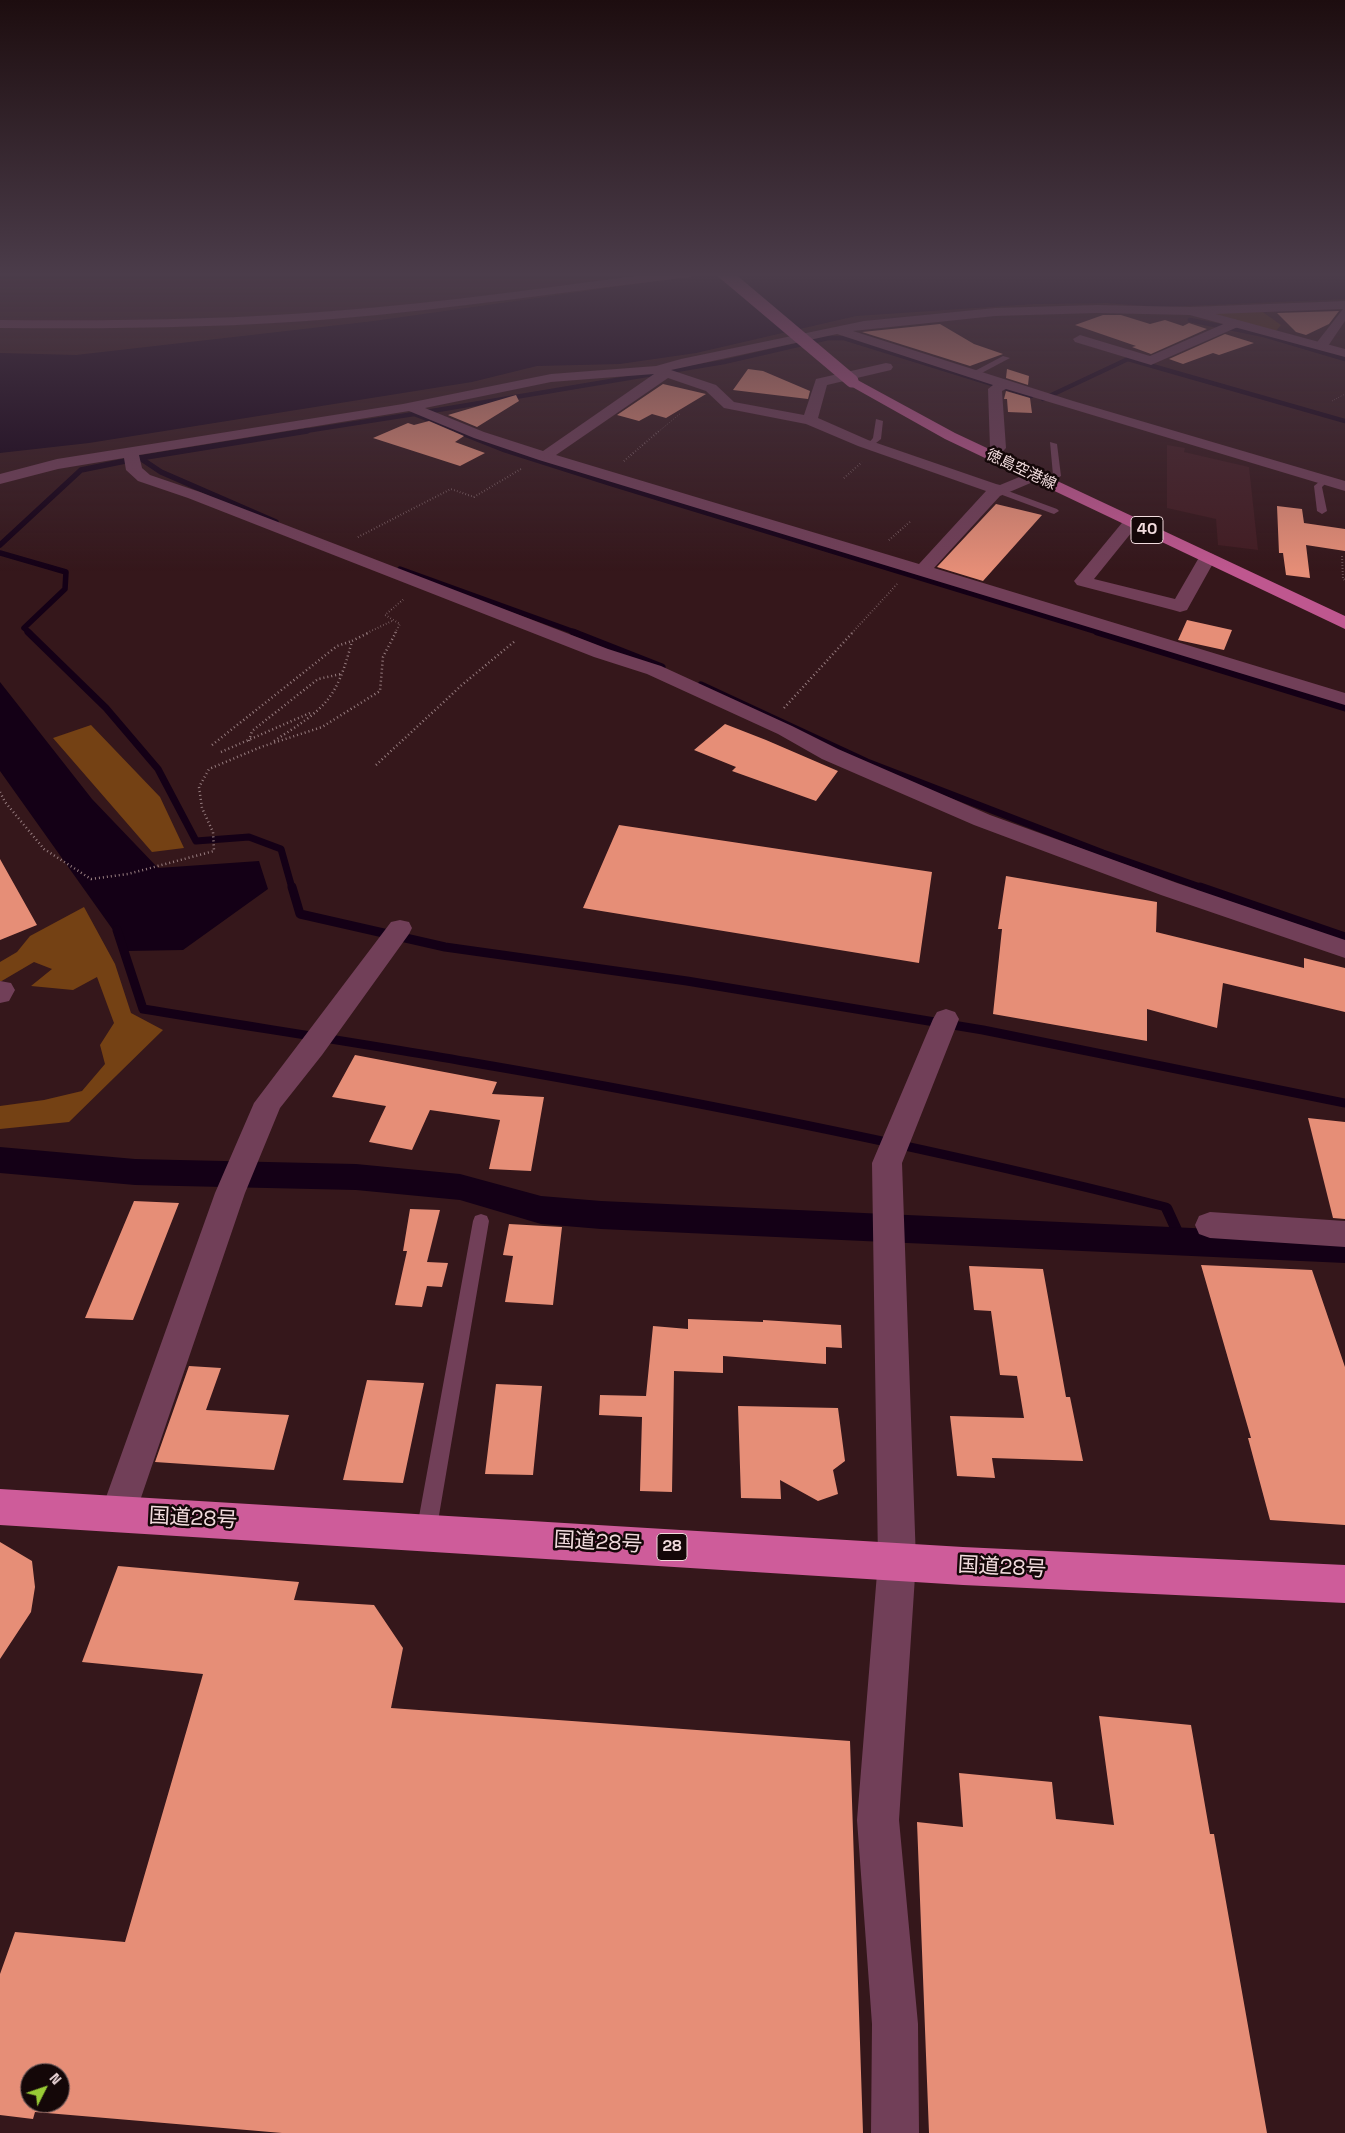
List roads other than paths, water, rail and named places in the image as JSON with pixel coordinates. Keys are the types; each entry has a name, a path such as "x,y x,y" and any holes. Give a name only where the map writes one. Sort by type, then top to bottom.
{"highway":[{"name":"国道28号","path":"0,1507 963,1566 1345,1584"}],"main road":[{"name":"徳島空港線","path":"842,373 852,381 950,436 1345,623"}],"street":[{"path":"0,479 57,464 411,407 551,378 653,373"},
{"path":"544,456 662,375 663,373"},
{"path":"665,373 711,388 729,405 810,420 874,442 998,490"},
{"path":"810,420 821,382 858,373"},
{"path":"967,373 999,387 1321,483 1345,486"},
{"path":"998,448 999,387"},
{"path":"411,407 479,435 607,476 1345,699"},
{"path":"131,451 134,470 144,478 194,495 601,653 654,670 770,723 830,754 982,820 1169,889 1345,950"},
{"path":"916,569 998,490 1039,478"},
{"path":"1132,522 1083,580 1180,606 1207,558"},
{"path":"118,1514 230,1193 268,1103 312,1048 394,936"},
{"path":"895,2133 895,2024 878,1820 897,1561 887,1163 946,1019"},
{"path":"1210,1225 1345,1234"}],"lane":[{"path":"874,442 879,421"},
{"path":"1039,478 1057,476 1053,444"},
{"path":"1321,483 1322,511"},
{"path":"998,490 1054,511"},
{"path":"426,1533 481,1221"}],"waterway":[{"path":"420,413 661,373"},
{"path":"955,373 1031,396"},
{"path":"1043,399 1099,373"},
{"path":"1175,373 1345,421"},
{"path":"299,432 414,414 461,432"},
{"path":"140,458 307,431"},
{"path":"457,431 505,450 612,484 1101,633"},
{"path":"0,545 81,470 140,458"},
{"path":"140,458 161,472 276,522"},
{"path":"0,553 66,572 65,589 24,628 30,633"},
{"path":"400,569 577,633"},
{"path":"28,632 106,708 158,769 196,841 249,837 281,849 292,888"},
{"path":"573,632 662,667"},
{"path":"1097,632 1345,708"},
{"path":"701,685 867,762 1103,853 1203,888"},
{"path":"292,887 300,914 445,947 687,981 983,1030 1345,1103"},
{"path":"1200,887 1345,937"},
{"path":"117,930 143,1009 469,1062 732,1110 906,1146 1166,1207 1167,1210"},
{"path":"0,1160 135,1172 356,1177 460,1187 541,1210 601,1215 1345,1249"},
{"path":"1167,1209 1182,1242"}]}
